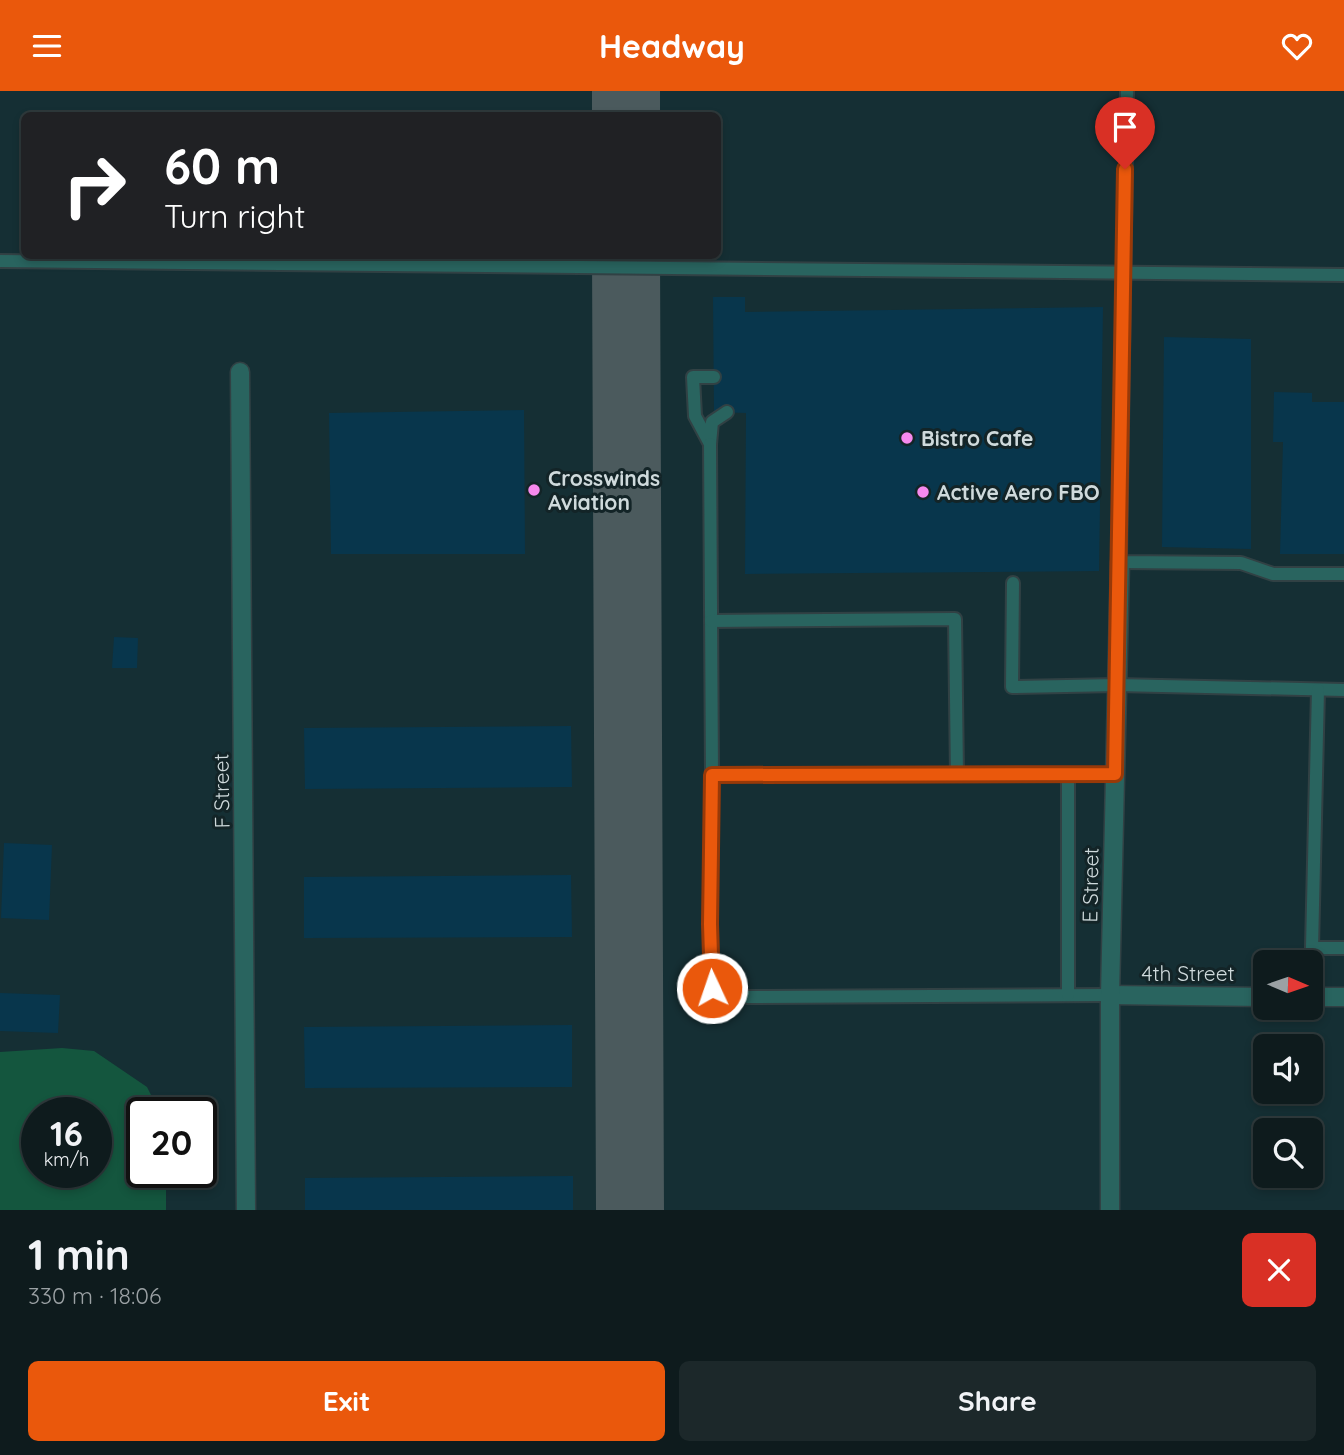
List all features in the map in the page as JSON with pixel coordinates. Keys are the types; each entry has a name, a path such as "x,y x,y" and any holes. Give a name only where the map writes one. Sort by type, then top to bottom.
{"street":[{"name":"F Street","path":"240,372 246,1210"},
{"name":"E Street","path":"1110,1210 1110,995 1120,562"},
{"name":"4th Street","path":"1110,995 1253,996"},
{"path":"1323,997 1344,997"}],"lane":[{"path":"1127,91 1120,562 1241,563 1273,574 1344,574"},
{"path":"0,261 1344,275"},
{"path":"710,444 695,416 693,377 714,377"},
{"path":"727,412 712,422 710,444 712,988 748,996 1110,995"},
{"path":"1013,583 1012,687 1117,685 1344,690"},
{"path":"710,621 955,619 957,775"},
{"path":"1318,690 1312,948 1344,948"},
{"path":"712,775 1115,774"},
{"path":"1068,775 1068,995"}],"shaded area":[{"path":"0,91 1344,91 1344,1210 0,1210"}],"green space":[{"path":"62,1048 94,1051 147,1087 152,1097 126,1097 126,1188 166,1188 166,1210 0,1210 0,1052"}],"building":[{"name":"Active Aero FBO","path":"713,297 745,297 745,312 1103,307 1099,571 745,574 746,413 714,412"},
{"path":"1164,337 1251,339 1251,549 1162,547"},
{"path":"1274,392 1312,393 1312,402 1344,402 1344,554 1280,554 1283,442 1273,442"},
{"path":"524,410 525,554 331,554 329,413"},
{"path":"114,637 138,638 137,668 112,668"},
{"path":"571,726 572,787 305,789 304,728"},
{"path":"4,843 52,845 49,920 1,918"},
{"path":"571,875 572,937 304,938 304,877"},
{"path":"0,993 60,995 58,1033 0,1031"},
{"path":"572,1025 572,1087 305,1088 304,1027"},
{"path":"573,1176 573,1210 305,1210 305,1178"}],"taxiway":[{"path":"626,91 626,112"},
{"path":"626,259 630,1210"}],"place":[{"name":"Bistro Cafe","path":"907,438"},
{"name":"Crosswinds Aviation","path":"534,490"},
{"name":"Active Aero FBO","path":"923,492"}],"route":[{"path":"712,988 712,775 1115,774 1125,169"}]}
